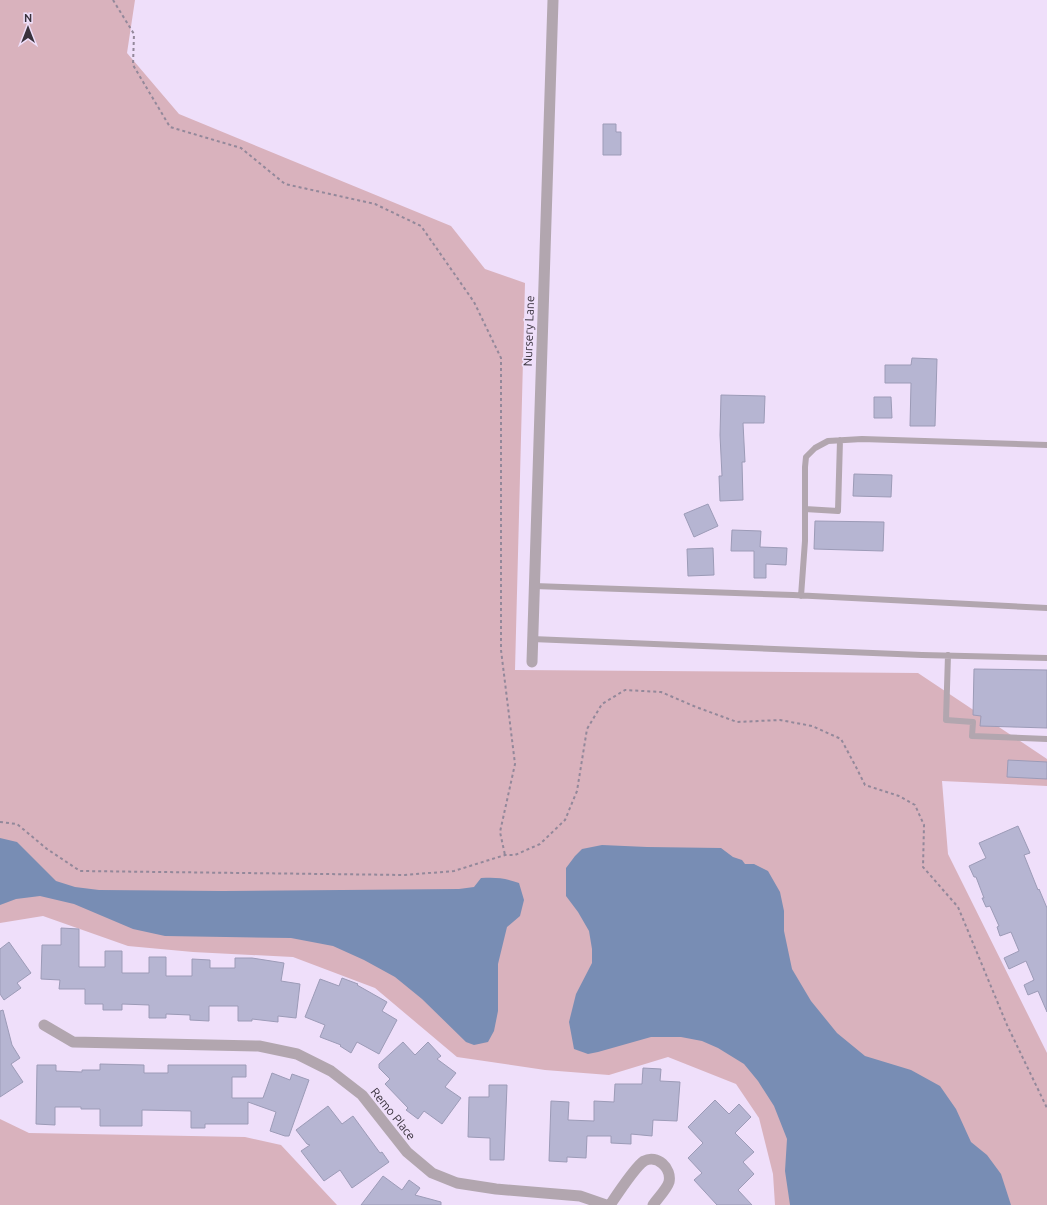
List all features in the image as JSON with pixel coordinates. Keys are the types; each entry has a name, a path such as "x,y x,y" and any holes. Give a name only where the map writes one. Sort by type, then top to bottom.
{"street":[{"name":"Nursery Lane","path":"532,662 553,0"},
{"name":"Remo Place","path":"44,1025 73,1042 259,1046 297,1054 331,1071 362,1096 408,1152 432,1173 457,1183 496,1189 580,1196 606,1205"},
{"path":"610,1205 642,1162 650,1159 659,1161 665,1166 669,1175 669,1183 653,1205"}],"lane":[{"path":"800,596 805,541 806,457 815,448 828,441 862,439 1047,445"},
{"path":"805,509 838,511 840,440"},
{"path":"534,586 800,596 1047,608"},
{"path":"532,639 948,656 1047,658"},
{"path":"948,656 946,720 973,722 972,736 1047,740"}],"path":[{"path":"113,0 134,34 133,65 170,127 241,148 285,184 374,204 421,226 474,302 501,358 501,650 515,764 500,832 505,854"},
{"path":"0,822 17,824 47,849 80,870 405,875 454,871 505,854 516,855 540,844 565,820 577,792 587,729 602,704 625,690 661,692 737,722 780,720 812,726 841,739 865,785 899,796 915,805 924,826 923,867 958,906 1006,1025 1047,1108"}],"shaded area":[{"path":"0,0 135,0 127,53 179,114 451,226 485,269 525,283 515,670 918,673 1047,759 1047,786 942,781 948,854 1047,1053 1047,1205 775,1205 773,1174 759,1118 736,1084 668,1057 609,1075 545,1070 457,1057 375,988 293,957 193,952 128,946 43,916 0,923"},
{"path":"0,1119 29,1133 245,1137 281,1145 337,1205 0,1205"}],"water":[{"path":"0,838 17,842 56,881 75,887 99,890 223,891 459,889 474,887 481,878 505,879 519,883 524,900 520,916 507,927 498,964 498,1011 494,1031 488,1042 474,1045 466,1042 422,999 395,977 364,960 333,946 291,938 165,936 133,929 74,904 40,896 16,899 0,905"},
{"path":"602,845 721,848 733,857 742,860 745,864 754,864 768,871 780,892 784,911 784,931 792,969 811,1001 837,1033 865,1056 911,1070 940,1086 956,1109 971,1142 987,1155 1001,1174 1011,1205 790,1205 785,1171 787,1139 774,1106 758,1081 744,1064 718,1048 702,1041 681,1037 651,1037 588,1054 574,1049 569,1022 576,994 592,963 592,949 589,931 578,912 566,896 566,868 582,849"}],"building":[{"path":"603,124 616,124 616,132 621,132 621,155 603,155"},
{"path":"912,358 937,359 935,426 910,426 911,383 885,383 885,365 911,365"},
{"path":"721,395 765,396 764,423 743,423 745,462 742,462 743,500 720,501 719,476 722,476 720,435"},
{"path":"874,397 891,397 892,418 874,418"},
{"path":"854,474 892,475 891,497 853,496"},
{"path":"708,504 718,526 694,537 684,514"},
{"path":"815,521 884,522 883,551 814,549"},
{"path":"732,530 761,531 760,547 787,548 786,565 766,564 766,578 754,578 754,551 731,551"},
{"path":"713,548 714,575 688,576 687,549"},
{"path":"974,669 1047,670 1047,728 980,726 981,716 973,715"},
{"path":"1008,760 1047,762 1047,779 1007,777"},
{"path":"1018,826 1030,853 1024,855 1047,908 1047,1012 1038,991 1028,995 1024,985 1034,980 1026,961 1009,969 1004,958 1019,951 1011,932 1000,936 997,927 999,926 990,906 986,907 976,877 974,877 969,866 986,858 979,843"},
{"path":"61,928 79,929 79,967 105,967 105,951 122,951 122,973 149,973 149,957 166,957 166,976 192,976 192,959 210,960 210,968 235,968 235,958 252,958 284,963 281,981 300,984 296,1018 278,1016 278,1022 252,1019 252,1021 238,1021 238,1006 209,1006 209,1021 190,1020 190,1015 166,1014 166,1018 149,1018 149,1005 122,1004 122,1010 103,1010 103,1004 85,1004 85,989 59,989 60,980 41,979 42,945 61,945"},
{"path":"9,942 31,973 17,983 21,988 4,1000 0,994 0,949"},
{"path":"342,978 358,984 357,985 387,1002 382,1011 397,1020 379,1054 357,1042 351,1053 340,1046 341,1045 320,1037 325,1025 305,1017 320,979 339,986"},
{"path":"3,1010 12,1045 20,1058 11,1064 23,1082 0,1097 0,1011"},
{"path":"403,1042 415,1055 428,1042 441,1056 437,1059 456,1073 445,1087 461,1098 442,1124 424,1111 418,1119 406,1110 408,1108 385,1084 390,1079 379,1068 379,1064"},
{"path":"100,1064 144,1065 144,1073 168,1073 168,1065 246,1065 246,1077 232,1077 232,1098 263,1098 272,1073 290,1080 292,1074 309,1080 289,1136 270,1131 276,1112 248,1102 248,1124 205,1124 205,1128 191,1128 191,1111 142,1110 142,1126 100,1126 100,1109 55,1107 55,1125 36,1124 37,1065 56,1065 56,1071 82,1072 82,1070 100,1070"},
{"path":"643,1068 661,1069 660,1081 680,1082 677,1121 653,1120 652,1136 631,1134 631,1144 611,1143 611,1136 587,1136 586,1158 567,1157 567,1162 549,1161 551,1101 569,1102 568,1120 594,1121 594,1101 614,1102 615,1084 642,1084"},
{"path":"489,1085 507,1085 504,1160 490,1160 490,1138 468,1137 469,1097 489,1097"},
{"path":"715,1100 729,1114 739,1104 751,1117 735,1133 754,1152 743,1162 754,1174 738,1190 752,1205 717,1205 694,1180 702,1173 688,1158 703,1143 688,1127"},
{"path":"328,1106 342,1124 353,1116 380,1153 382,1152 389,1162 352,1188 340,1170 324,1181 301,1151 310,1145 307,1144 296,1130"},
{"path":"383,1176 402,1190 409,1180 420,1188 415,1195 441,1202 441,1205 361,1205"}]}
